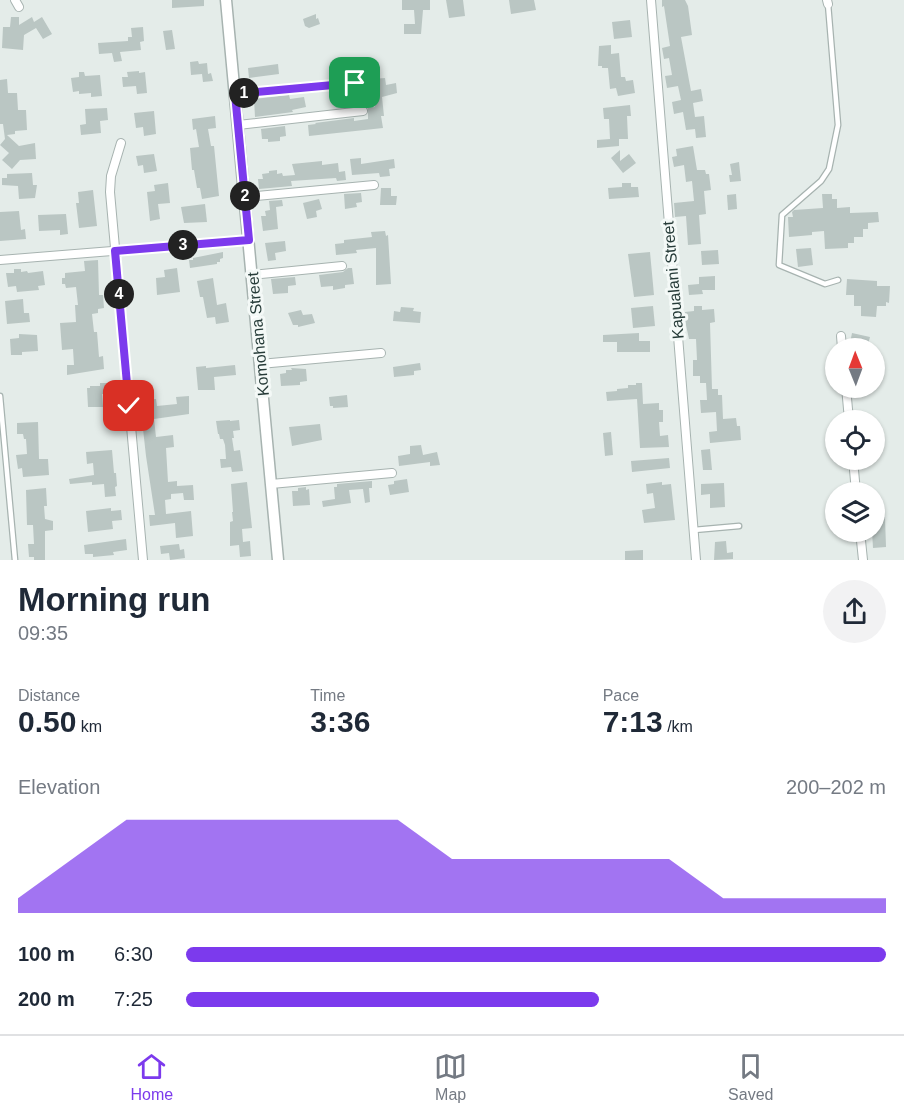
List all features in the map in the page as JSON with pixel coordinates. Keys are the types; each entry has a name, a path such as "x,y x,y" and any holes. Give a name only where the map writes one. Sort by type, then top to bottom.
{"street":[{"name":"Komohana Street","path":"226,0 278,560"},
{"name":"Kapualani Street","path":"651,0 696,560"},
{"path":"235,94 355,83"},
{"path":"238,125 363,111"},
{"path":"121,142 111,176 110,192 143,560"},
{"path":"245,197 374,185"},
{"path":"0,261 249,240"},
{"path":"252,275 342,266"},
{"path":"260,364 381,353"},
{"path":"271,484 392,473"},
{"path":"861,542 863,560"}],"lane":[{"path":"828,2 838,124 829,169 821,181 782,215 780,265 825,284 838,280"},
{"path":"0,396 15,560"},
{"path":"694,530 739,526"}],"building":[{"path":"172,0 204,0 204,6 172,8"},
{"path":"402,0 430,0 430,10 423,10 421,34 404,34 404,24 415,24 414,10 402,10"},
{"path":"446,0 463,0 465,16 449,18"},
{"path":"509,0 534,0 536,10 511,14"},
{"path":"662,0 685,0 688,6 692,35 681,37 691,91 701,89 703,101 693,103 695,117 704,116 706,137 696,138 695,129 686,130 683,112 674,114 672,102 681,100 678,86 667,88 665,76 672,75 669,58 664,59 662,48 670,46"},
{"path":"316,14 316,19 318,18 320,24 309,28 305,26 303,19"},
{"path":"11,17 19,17 19,25 32,17 34,22 42,17 52,34 43,39 36,28 24,35 23,50 2,48 3,27 10,27"},
{"path":"630,20 632,37 614,39 612,22"},
{"path":"143,27 144,41 140,42 141,50 120,52 122,61 114,62 112,53 99,54 98,43 128,41 128,37 132,37 131,28"},
{"path":"172,30 175,49 166,50 163,31"},
{"path":"611,45 611,54 619,53 621,77 625,77 626,81 633,80 635,93 618,96 616,88 610,89 608,68 598,66 599,46"},
{"path":"198,61 199,64 207,63 208,74 211,73 213,81 203,82 202,74 191,75 190,62"},
{"path":"278,64 279,74 249,78 248,68"},
{"path":"139,71 139,73 145,72 147,93 137,94 136,86 123,87 122,77 128,77 127,72"},
{"path":"79,72 84,72 85,76 100,75 102,96 91,97 91,93 73,92 71,78 79,77"},
{"path":"385,78 386,85 396,83 397,93 382,97 383,128 309,136 308,125 354,118 354,121 368,119 368,108 375,107 372,79"},
{"path":"7,79 8,93 17,93 18,110 26,110 27,130 15,131 15,134 7,135 19,146 35,143 36,159 20,160 12,169 2,160 9,153 0,145 5,139 3,124 0,124 0,80"},
{"path":"347,90 349,103 337,105 335,93"},
{"path":"289,95 290,99 304,97 306,107 292,110 293,112 255,117 254,99"},
{"path":"630,105 631,116 627,116 628,139 619,139 619,146 597,148 597,140 610,139 609,119 604,119 603,108"},
{"path":"107,108 108,120 100,121 101,133 81,135 80,125 86,124 85,109"},
{"path":"154,111 156,134 144,136 143,127 136,128 134,113"},
{"path":"215,116 216,128 208,129 211,146 214,146 219,196 202,199 200,188 197,188 194,170 192,170 190,148 199,147 192,119"},
{"path":"285,126 286,136 280,137 280,141 268,142 268,139 262,139 261,129"},
{"path":"693,146 697,170 705,170 706,174 709,174 711,190 704,191 706,214 699,215 701,244 688,245 686,216 675,217 674,203 694,201 692,181 686,182 684,165 674,167 672,157 677,156 676,149"},
{"path":"620,150 620,161 629,154 636,163 623,173 611,158"},
{"path":"154,154 157,171 144,173 143,165 138,166 136,156"},
{"path":"361,158 361,164 394,159 395,168 389,169 390,176 380,177 379,173 352,175 350,159"},
{"path":"322,161 322,165 338,163 339,172 345,171 346,180 337,181 336,178 291,181 292,186 259,189 258,179 263,179 262,174 277,170 277,174 282,173 283,176 295,175 292,164"},
{"path":"739,162 741,181 730,182 729,175 732,175 730,164"},
{"path":"32,173 33,185 37,185 35,198 19,199 18,186 2,185 2,178 7,178 7,174"},
{"path":"168,183 170,203 158,204 160,219 150,221 147,192 155,191 154,185"},
{"path":"622,183 631,183 631,187 638,187 639,197 609,199 608,188 622,187"},
{"path":"381,188 391,188 391,196 397,196 396,205 380,205"},
{"path":"93,190 97,226 79,228 76,203 79,203 78,192"},
{"path":"361,193 362,202 356,203 357,207 345,209 344,194"},
{"path":"736,194 737,209 728,210 727,195"},
{"path":"822,194 832,194 832,199 837,199 837,208 850,207 850,213 878,212 879,222 868,223 868,229 863,229 863,237 854,237 854,243 848,243 848,248 825,249 824,231 812,232 812,235 789,237 788,217 793,217 794,210 823,208"},
{"path":"319,199 322,209 316,211 317,217 307,219 303,203"},
{"path":"282,200 283,206 276,207 278,229 263,231 261,216 266,216 265,211 270,210 269,201"},
{"path":"205,204 207,222 184,223 181,207"},
{"path":"19,211 21,230 25,229 26,239 0,241 0,212"},
{"path":"66,214 68,234 60,235 60,230 39,231 38,215"},
{"path":"385,231 386,236 388,235 391,284 376,285 376,248 336,255 335,244 344,243 344,240 372,237 371,232"},
{"path":"285,241 286,251 275,253 276,260 268,261 265,243"},
{"path":"811,248 813,265 798,267 796,249"},
{"path":"718,250 719,264 702,265 701,251"},
{"path":"223,252 223,258 217,264 190,268 189,260 193,258"},
{"path":"650,252 654,295 634,297 628,254"},
{"path":"98,260 99,295 103,295 104,308 92,314 94,332 97,332 99,357 103,356 104,369 67,375 67,365 74,365 73,349 62,350 60,323 76,322 75,305 78,305 76,287 66,288 65,284 62,284 62,278 65,278 65,273 85,271 84,261"},
{"path":"177,268 180,292 157,295 156,278 165,277 164,270"},
{"path":"352,268 354,284 333,290 333,286 321,287 319,275 343,272"},
{"path":"14,269 21,269 21,272 27,271 28,273 43,271 45,285 38,286 39,290 17,292 16,286 8,287 6,273 14,273"},
{"path":"715,276 715,290 702,290 703,294 689,295 688,285 699,284 699,277"},
{"path":"295,277 296,285 288,286 288,293 273,294 271,279"},
{"path":"213,278 217,305 226,303 229,322 216,324 215,317 207,318 197,281"},
{"path":"847,279 877,281 877,286 890,286 889,303 886,302 886,306 877,306 876,317 861,316 861,306 854,306 854,295 846,295"},
{"path":"23,299 24,313 29,313 30,322 7,324 5,301"},
{"path":"653,306 655,326 633,328 631,308"},
{"path":"694,306 702,306 702,310 714,309 715,322 710,323 712,389 718,389 718,395 722,395 723,419 736,418 737,426 740,426 741,440 710,443 709,432 717,431 716,412 701,413 700,400 707,400 706,383 700,383 700,376 693,376 693,360 697,360 696,339 689,339 686,325 685,312 694,311"},
{"path":"401,307 414,308 413,311 421,312 420,323 393,321 394,311 400,312"},
{"path":"301,310 303,315 312,314 315,323 298,327 298,325 293,325 288,313"},
{"path":"639,333 639,341 650,341 650,352 617,352 617,342 603,342 603,335"},
{"path":"852,333 870,337 870,338 851,338"},
{"path":"19,334 37,335 38,351 11,355 10,339 19,338"},
{"path":"420,363 421,370 414,371 414,375 394,377 393,367"},
{"path":"235,365 236,375 214,377 215,390 198,390 196,367"},
{"path":"291,368 306,369 307,381 300,382 300,385 281,386 280,374 286,373 286,370 292,370"},
{"path":"100,383 111,383 111,394 102,394 103,407 88,407 87,388 100,386"},
{"path":"636,383 642,383 643,404 659,403 659,410 663,410 663,422 659,422 660,436 668,435 669,447 640,448 637,399 607,401 606,392 628,388 628,385 636,385"},
{"path":"347,395 348,407 333,408 330,406 329,397"},
{"path":"189,396 189,414 154,419 156,437 173,435 174,447 166,448 168,482 177,481 177,486 193,485 194,500 184,500 183,493 171,494 171,499 165,500 166,514 191,511 193,536 176,538 175,523 150,526 149,515 155,515 143,429 146,429 143,400 156,399 157,406 177,404 176,397"},
{"path":"239,420 240,430 233,431 234,438 232,438 234,451 240,450 243,471 232,472 231,467 221,468 220,459 226,459 225,445 218,434 216,421"},
{"path":"38,422 39,459 48,459 49,475 23,477 22,468 18,469 16,455 27,454 26,439 23,434 17,434 17,423"},
{"path":"320,424 322,440 292,446 289,427"},
{"path":"611,432 613,455 605,456 603,433"},
{"path":"421,445 423,455 437,452 440,465 430,466 430,462 399,466 398,456 410,454 410,446"},
{"path":"710,449 712,470 703,470 701,450"},
{"path":"112,450 114,473 116,473 116,496 105,497 104,484 92,485 92,482 70,484 69,479 94,475 93,463 87,464 86,452"},
{"path":"669,458 670,468 632,472 631,461"},
{"path":"407,479 409,492 390,495 388,485 394,484 394,481"},
{"path":"372,481 372,488 369,488 370,502 365,503 363,489 349,490 351,503 323,507 322,501 335,499 334,487 337,487 337,484"},
{"path":"247,482 252,528 242,529 243,542 250,541 251,556 240,557 239,545 230,546 230,522 233,521 231,484"},
{"path":"662,482 662,485 671,484 675,520 644,523 642,510 655,508 653,493 647,494 646,484"},
{"path":"724,483 725,507 710,508 710,494 701,495 701,484"},
{"path":"306,487 306,490 309,489 310,505 293,506 292,491"},
{"path":"46,488 45,519 53,521 53,530 45,531 45,560 34,560 34,557 29,557 28,544 34,544 33,525 27,525 26,490"},
{"path":"111,508 111,511 121,510 122,520 112,521 113,529 88,532 86,511"},
{"path":"885,517 886,547 873,548 873,542 885,542"},
{"path":"126,539 127,550 113,552 114,555 93,557 93,554 85,554 84,545"},
{"path":"726,541 727,553 733,552 733,559 714,560 715,542"},
{"path":"179,544 180,550 184,549 185,558 170,560 169,553 161,554 160,546"},
{"path":"643,550 643,560 625,560 625,551"}],"route":[{"path":"129,406 115,251 249,240 235,94 355,83"}]}
